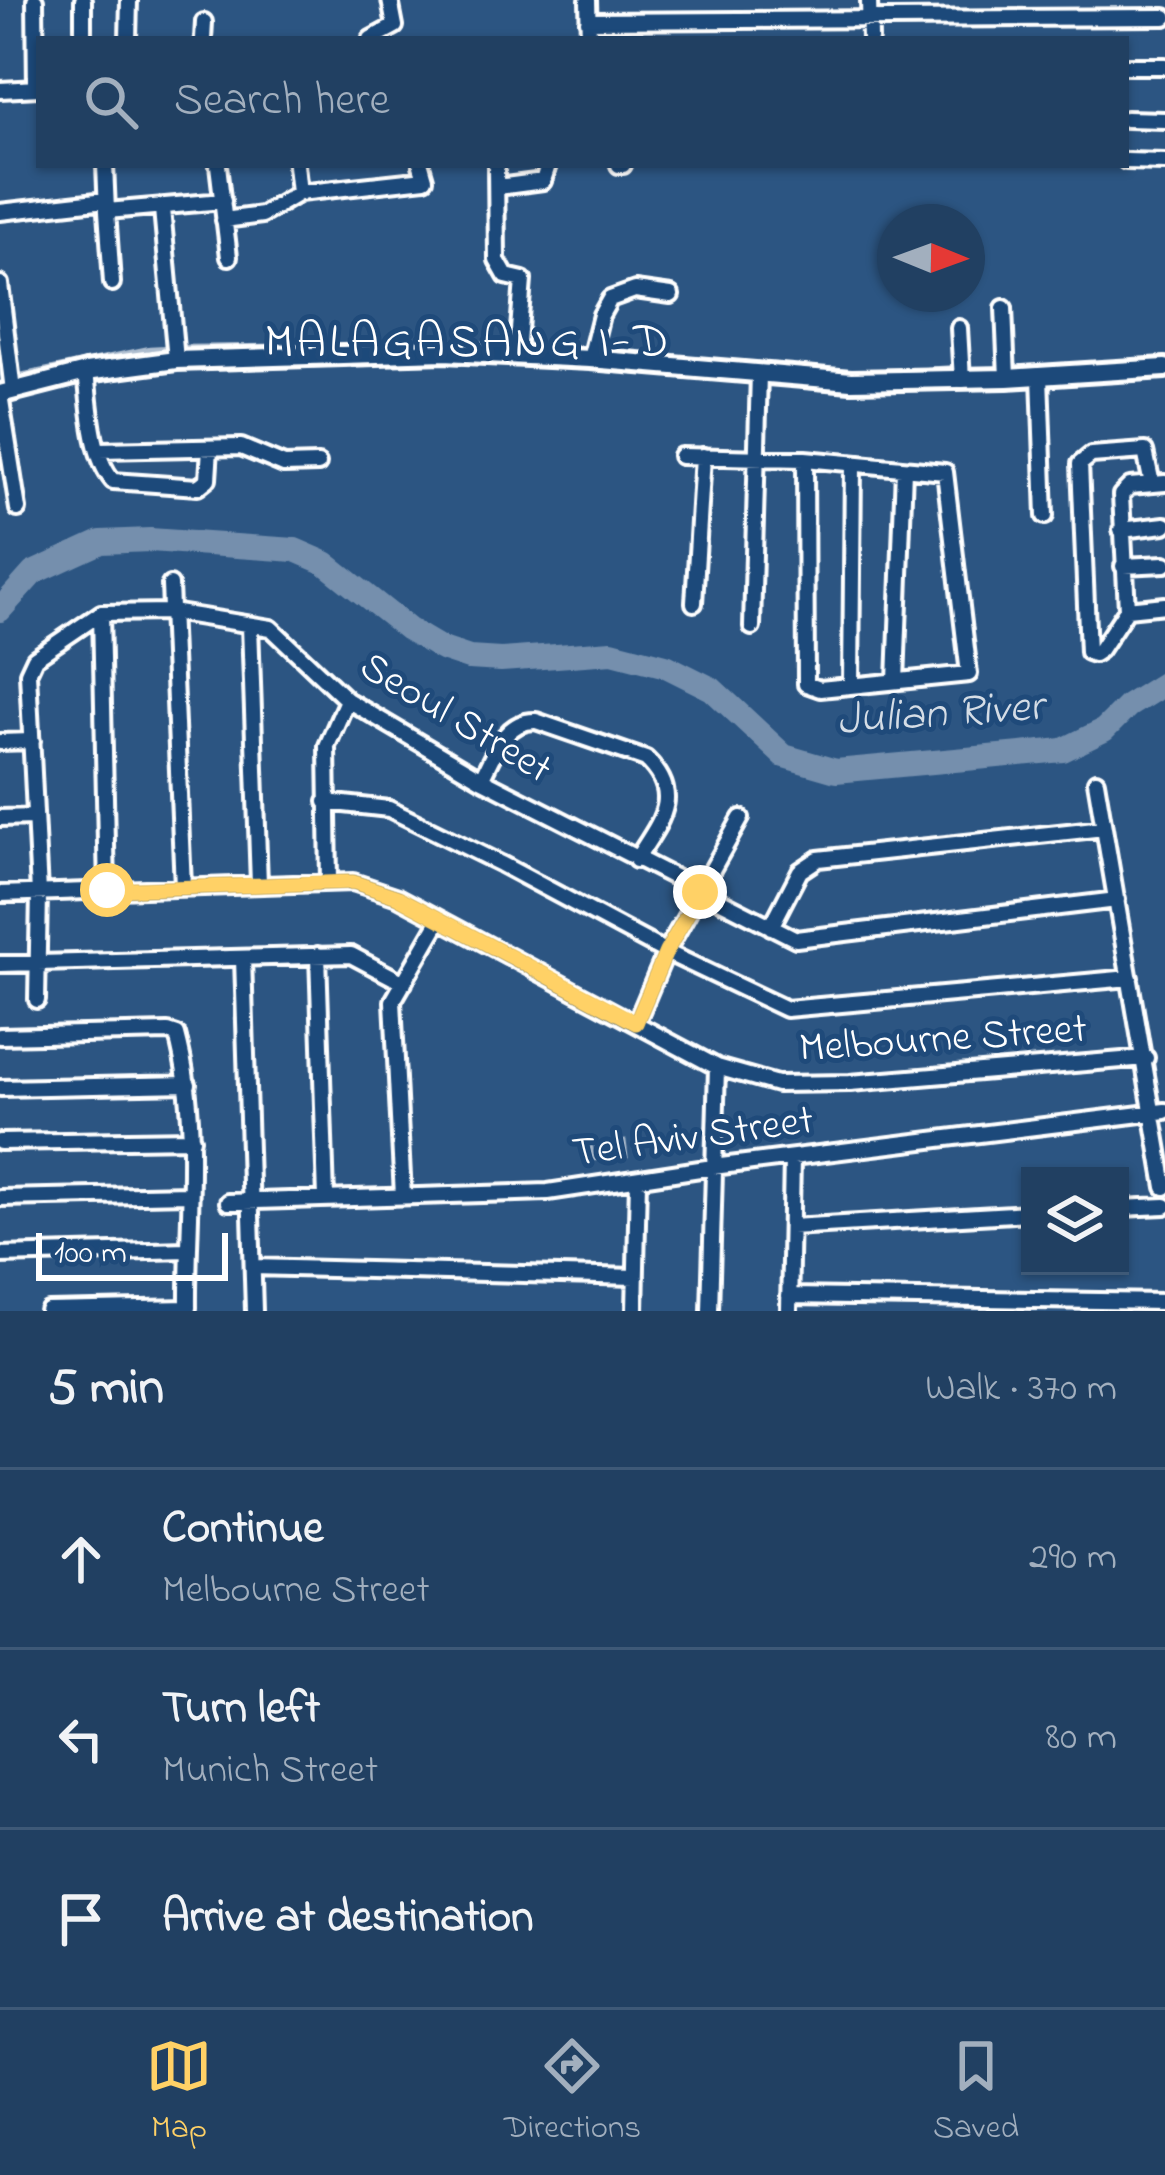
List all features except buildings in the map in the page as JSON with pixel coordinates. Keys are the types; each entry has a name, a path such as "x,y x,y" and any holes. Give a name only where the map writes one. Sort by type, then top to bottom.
{"main road":[{"path":"4,393 86,372 176,360 445,352 851,381 1165,368"}],"street":[{"path":"35,0 36,36"},
{"path":"82,0 82,36"},
{"path":"128,36 129,0"},
{"path":"376,36 394,26 390,0"},
{"path":"588,0 589,36"},
{"path":"869,0 870,36"},
{"path":"588,21 1165,17"},
{"path":"203,36 204,22"},
{"path":"1129,66 1165,66"},
{"path":"0,90 36,88"},
{"path":"1129,119 1165,120"},
{"path":"1129,161 1165,161"},
{"path":"105,168 112,283"},
{"path":"218,168 229,257"},
{"path":"296,168 299,193"},
{"path":"224,220 262,215 299,193 425,179 423,168"},
{"path":"496,168 497,260 506,276 523,280 517,355"},
{"path":"498,187 536,184 548,168"},
{"path":"0,212 107,205 162,208 223,201"},
{"path":"162,208 176,360"},
{"path":"0,284 4,393 18,509"},
{"path":"590,359 610,299 635,290 671,295"},
{"path":"1004,308 1007,378"},
{"path":"958,328 962,380"},
{"path":"86,372 100,450 113,481 198,487 208,479 210,448"},
{"path":"752,627 759,373"},
{"path":"1040,376 1045,516"},
{"path":"100,450 248,448 284,465 318,464"},
{"path":"1145,451 1159,483 1123,490 1121,530 1127,609 1100,650 1091,654 1084,618 1080,464 1090,455 1145,451"},
{"path":"681,456 805,459 945,472 969,674 812,688 804,676 805,459"},
{"path":"694,603 703,456"},
{"path":"851,685 853,464"},
{"path":"896,681 904,469"},
{"path":"1121,530 1165,525"},
{"path":"1123,566 1165,564"},
{"path":"170,585 183,887"},
{"path":"1127,609 1165,605"},
{"path":"38,1000 31,663 101,613"},
{"path":"101,613 107,890"},
{"name":"Seoul Street","path":"101,613 171,613 280,634 347,700 481,779 796,939 1117,901"},
{"path":"250,625 259,884"},
{"path":"329,882 327,746 347,700"},
{"path":"481,779 510,728 524,720 646,759 660,772 668,799 665,813 636,860"},
{"path":"0,742 32,741"},
{"path":"1096,781 1130,978 1160,1112 1165,1187"},
{"path":"326,802 389,809 786,1010 1130,978"},
{"path":"0,818 34,817"},
{"path":"636,1023 666,952 741,818"},
{"path":"771,927 800,871 818,859 1105,828"},
{"name":"Melbourne Street","path":"0,894 353,882 382,890 717,1067 777,1084 1146,1058"},
{"path":"403,1196 393,1001 439,921"},
{"path":"0,964 318,955 363,958 404,983"},
{"path":"318,955 326,1198"},
{"path":"243,958 254,1311"},
{"path":"0,1036 168,1032 176,1035 188,1084 192,1139 188,1308 48,1311"},
{"path":"710,1311 717,1067"},
{"path":"0,1088 188,1084"},
{"name":"Tel Aviv Street","path":"228,1202 548,1192 1160,1112"},
{"path":"0,1142 192,1139"},
{"path":"792,1158 789,1303 1165,1302"},
{"path":"635,1311 638,1179"},
{"path":"0,1198 189,1194"},
{"path":"1129,1208 1165,1206"},
{"path":"791,1226 1021,1213"},
{"path":"0,1255 188,1250"},
{"path":"253,1268 636,1277"}],"shaded area":[{"path":"625,1141 627,1157 593,1160 591,1144"}],"waterway":[{"path":"181,347 512,343"},
{"path":"523,344 679,358"},
{"path":"16,376 170,347"},
{"path":"887,372 956,367"},
{"name":"Julian River","path":"0,610 33,573 101,542 150,540 295,550 325,563 408,629 442,649 469,658 501,660 612,652 666,666 712,689 784,756 836,771 1063,750 1104,730 1128,706 1165,683"}],"district":[{"name":"MALAGASANG I-D","path":"468,344"}],"route":[{"path":"107,890 353,882 398,897 636,1023 666,952 700,892"}]}
